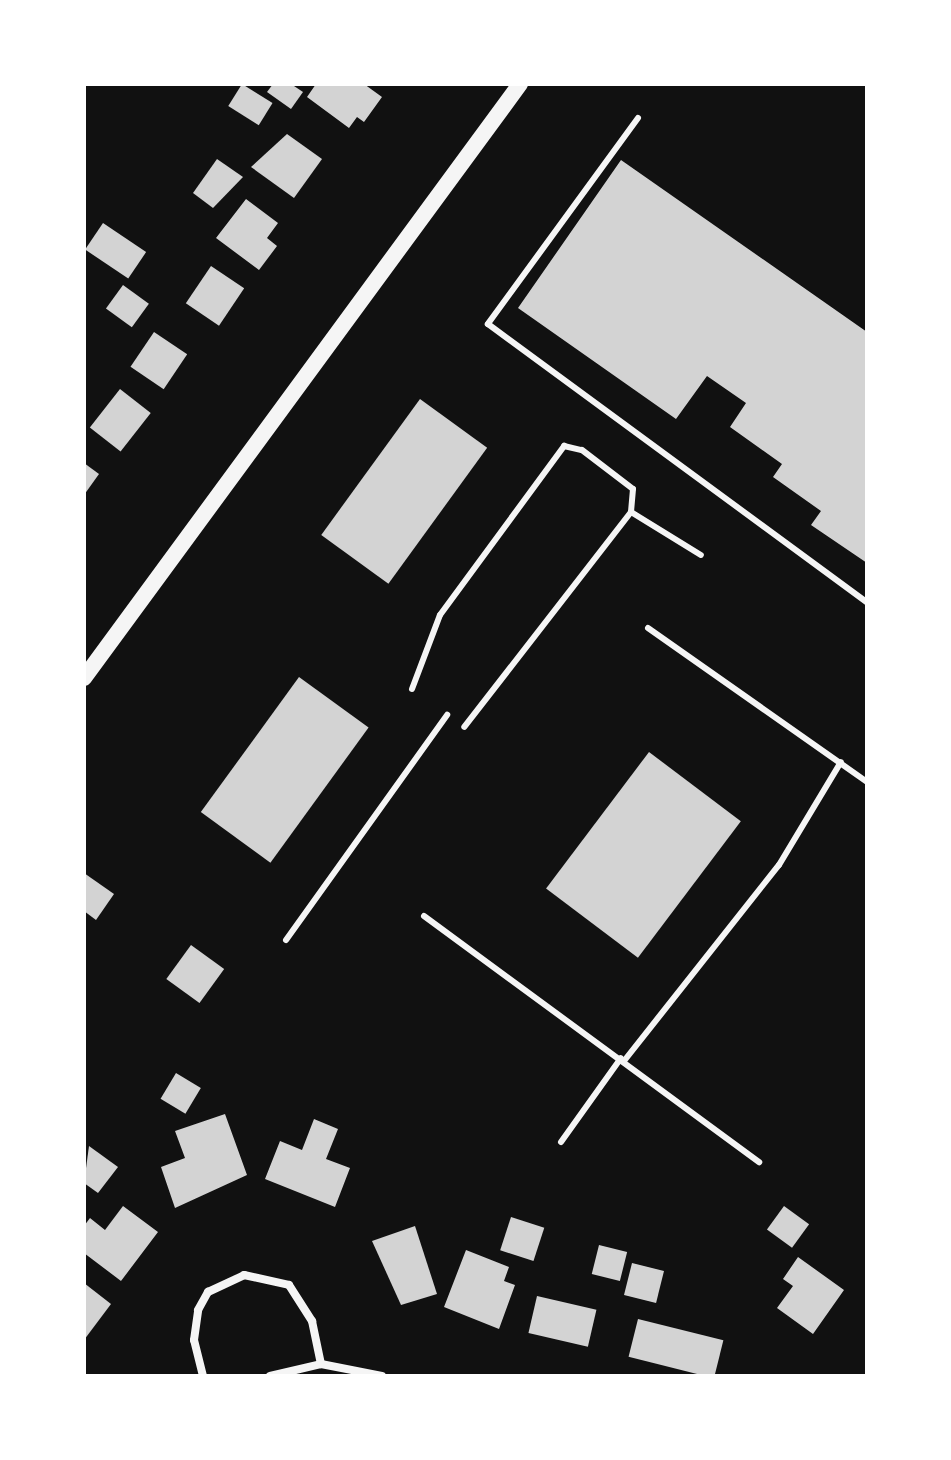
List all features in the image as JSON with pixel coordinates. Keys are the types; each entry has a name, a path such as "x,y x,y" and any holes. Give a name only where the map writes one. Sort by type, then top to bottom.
{"main road":[{"path":"84,678 520,84"}],"street":[{"path":"203,1376 194,1340 198,1310 208,1292 244,1275 289,1285 312,1321 321,1364"},
{"path":"270,1376 321,1364 382,1376"}],"lane":[{"path":"638,118 488,324 867,602"},
{"path":"412,689 440,615 564,446 582,450 633,489 631,512 464,727"},
{"path":"631,512 701,555"},
{"path":"648,628 867,782"},
{"path":"286,940 447,715"},
{"path":"561,1142 622,1060 779,865 841,762"},
{"path":"424,916 759,1162"}],"building":[{"path":"242,84 273,103 259,125 228,106"},
{"path":"273,84 291,84 303,92 291,109 267,92"},
{"path":"316,84 364,84 382,97 364,122 357,117 349,128 307,97"},
{"path":"287,134 322,159 294,198 251,167"},
{"path":"217,159 243,177 213,208 193,193"},
{"path":"621,160 867,332 867,563 811,525 821,511 773,477 782,464 730,427 746,403 707,376 676,419 518,308"},
{"path":"246,199 278,223 267,238 277,246 259,270 216,238"},
{"path":"103,223 146,252 128,279 85,250"},
{"path":"211,266 244,288 219,326 186,303"},
{"path":"123,285 149,304 132,327 106,308"},
{"path":"154,332 187,354 164,389 131,367"},
{"path":"120,389 151,413 121,452 90,428"},
{"path":"420,399 487,448 388,584 321,535"},
{"path":"84,463 99,474 84,495"},
{"path":"299,677 369,728 270,863 201,812"},
{"path":"649,752 741,821 638,958 546,889"},
{"path":"84,873 114,894 96,920 84,911"},
{"path":"191,945 224,969 199,1003 166,979"},
{"path":"176,1073 201,1088 185,1114 161,1099"},
{"path":"225,1114 247,1175 175,1208 161,1167 185,1158 175,1131"},
{"path":"314,1119 338,1129 326,1159 350,1168 335,1207 265,1179 280,1141 302,1150"},
{"path":"89,1146 118,1167 98,1193 84,1183"},
{"path":"123,1206 158,1232 121,1281 84,1253 84,1226 90,1218 105,1230"},
{"path":"784,1206 809,1224 792,1248 767,1229"},
{"path":"511,1217 544,1228 533,1261 500,1250"},
{"path":"415,1226 437,1294 401,1305 372,1241"},
{"path":"599,1245 627,1252 620,1281 592,1274"},
{"path":"466,1250 509,1267 504,1281 515,1285 499,1329 444,1307"},
{"path":"798,1257 844,1290 813,1334 777,1308 793,1286 783,1279"},
{"path":"632,1263 664,1271 656,1303 624,1295"},
{"path":"84,1283 111,1304 84,1340"},
{"path":"537,1296 596,1310 588,1347 528,1333"},
{"path":"638,1319 723,1340 714,1376 629,1357"}]}
